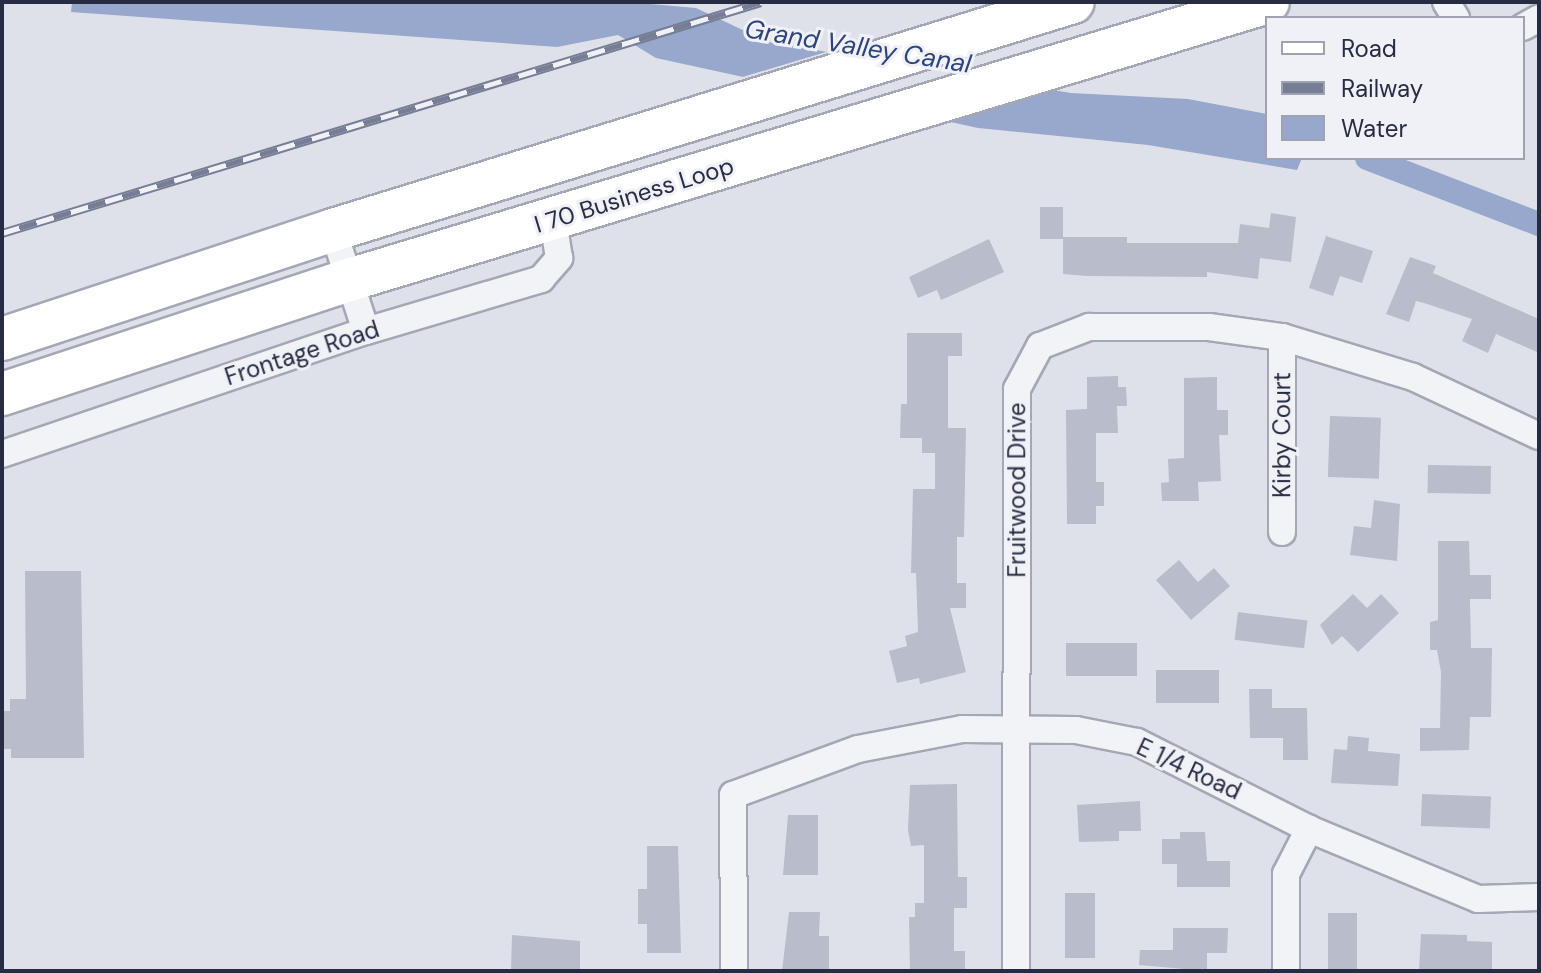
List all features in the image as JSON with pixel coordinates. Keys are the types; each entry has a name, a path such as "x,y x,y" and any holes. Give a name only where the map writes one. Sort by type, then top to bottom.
{"main road":[{"path":"2,339 333,230 1073,2"},
{"name":"I 70 Business Loop","path":"2,394 349,280 553,220 1024,73 1268,2"}],"street":[{"name":"Frontage Road","path":"2,454 366,331 541,279 559,258 553,220"},
{"path":"333,230 366,331"},
{"name":"Fruitwood Drive","path":"1016,971 1017,389 1027,362 1040,346 1089,327 1209,327 1282,337 1413,377 1539,436"},
{"name":"Kirby Court","path":"1282,337 1282,532"},
{"name":"E 1/4 Road","path":"734,971 733,795 858,749 915,735 1017,729 1076,730 1137,742 1309,829 1478,899 1539,897"},
{"path":"1286,971 1286,874 1309,829"}],"water":[{"path":"72,2 628,2 696,8 768,42 1071,93 1188,99 1265,114 1265,160 1301,160 1297,170 1148,145 978,128 656,58 618,35 557,47 71,12"}],"pier":[{"path":"836,49 1060,87 938,124 736,79"}],"building":[{"path":"1040,207 1063,207 1063,237 1127,237 1127,243 1238,243 1240,224 1269,228 1271,213 1296,217 1291,262 1260,258 1258,279 1207,272 1207,277 1063,274 1063,239 1040,239"},
{"path":"1326,236 1373,251 1362,283 1340,276 1333,296 1309,288"},
{"path":"989,239 1004,272 941,300 937,290 918,298 909,277"},
{"path":"1410,257 1436,266 1433,273 1539,319 1539,353 1496,334 1488,353 1462,341 1472,319 1424,303 1416,301 1409,322 1386,314"},
{"path":"907,333 962,333 962,356 948,356 948,428 966,428 964,537 957,537 957,583 966,583 966,608 950,608 966,672 920,684 919,678 897,683 889,651 907,646 905,636 918,632 916,573 911,573 913,489 935,489 935,453 922,453 922,438 900,438 901,404 907,404"},
{"path":"1118,376 1118,387 1126,387 1127,406 1117,406 1118,433 1096,433 1096,482 1104,482 1104,506 1096,506 1096,524 1067,524 1066,410 1087,409 1087,377"},
{"path":"1217,377 1217,410 1228,410 1228,435 1219,435 1221,481 1198,482 1199,501 1162,501 1161,483 1169,482 1168,459 1184,458 1184,378"},
{"path":"1330,416 1381,418 1379,479 1328,477"},
{"path":"1428,465 1491,466 1491,494 1428,493"},
{"path":"1374,500 1400,504 1397,561 1350,555 1354,526 1371,528"},
{"path":"1438,541 1469,541 1470,575 1491,575 1491,599 1470,599 1471,648 1492,648 1491,717 1470,717 1469,750 1420,751 1420,728 1440,728 1441,672 1437,650 1430,650 1430,622 1438,620"},
{"path":"1179,560 1198,582 1214,568 1230,586 1191,620 1156,580"},
{"path":"25,571 81,571 84,758 11,758 11,749 2,749 2,711 10,711 10,699 26,699"},
{"path":"1353,594 1367,608 1381,594 1399,613 1358,652 1342,636 1332,645 1320,625"},
{"path":"1238,612 1307,621 1304,648 1235,640"},
{"path":"1066,643 1137,643 1137,676 1066,676"},
{"path":"1156,670 1219,670 1219,703 1156,703"},
{"path":"1249,689 1272,689 1272,708 1307,708 1308,760 1283,760 1283,738 1250,738"},
{"path":"1348,736 1369,738 1368,751 1400,754 1398,786 1331,783 1334,749 1347,750"},
{"path":"957,784 958,877 967,877 967,908 954,908 954,951 965,951 965,971 910,971 909,917 915,917 915,903 924,903 924,845 911,846 908,830 910,785"},
{"path":"1422,794 1491,796 1490,828 1421,826"},
{"path":"1140,801 1141,831 1119,831 1119,841 1079,842 1077,805"},
{"path":"788,815 818,815 818,875 783,875"},
{"path":"1180,832 1205,832 1207,861 1230,861 1230,887 1177,887 1177,864 1162,864 1162,839 1180,839"},
{"path":"647,846 678,846 681,953 647,953 647,924 638,924 638,889 647,889"},
{"path":"1065,893 1095,893 1095,958 1065,958"},
{"path":"789,912 820,912 819,936 829,936 829,971 782,971"},
{"path":"1328,913 1357,913 1357,971 1328,971"},
{"path":"1173,928 1228,928 1227,953 1207,953 1207,971 1139,965 1140,950 1173,950"},
{"path":"1421,934 1467,935 1467,941 1492,942 1492,971 1419,971"},
{"path":"512,935 580,941 580,970 511,971"}],"waterway":[{"name":"Grand Valley Canal","path":"1372,160 1539,224"}],"railway":[{"path":"2,233 761,2"}]}
